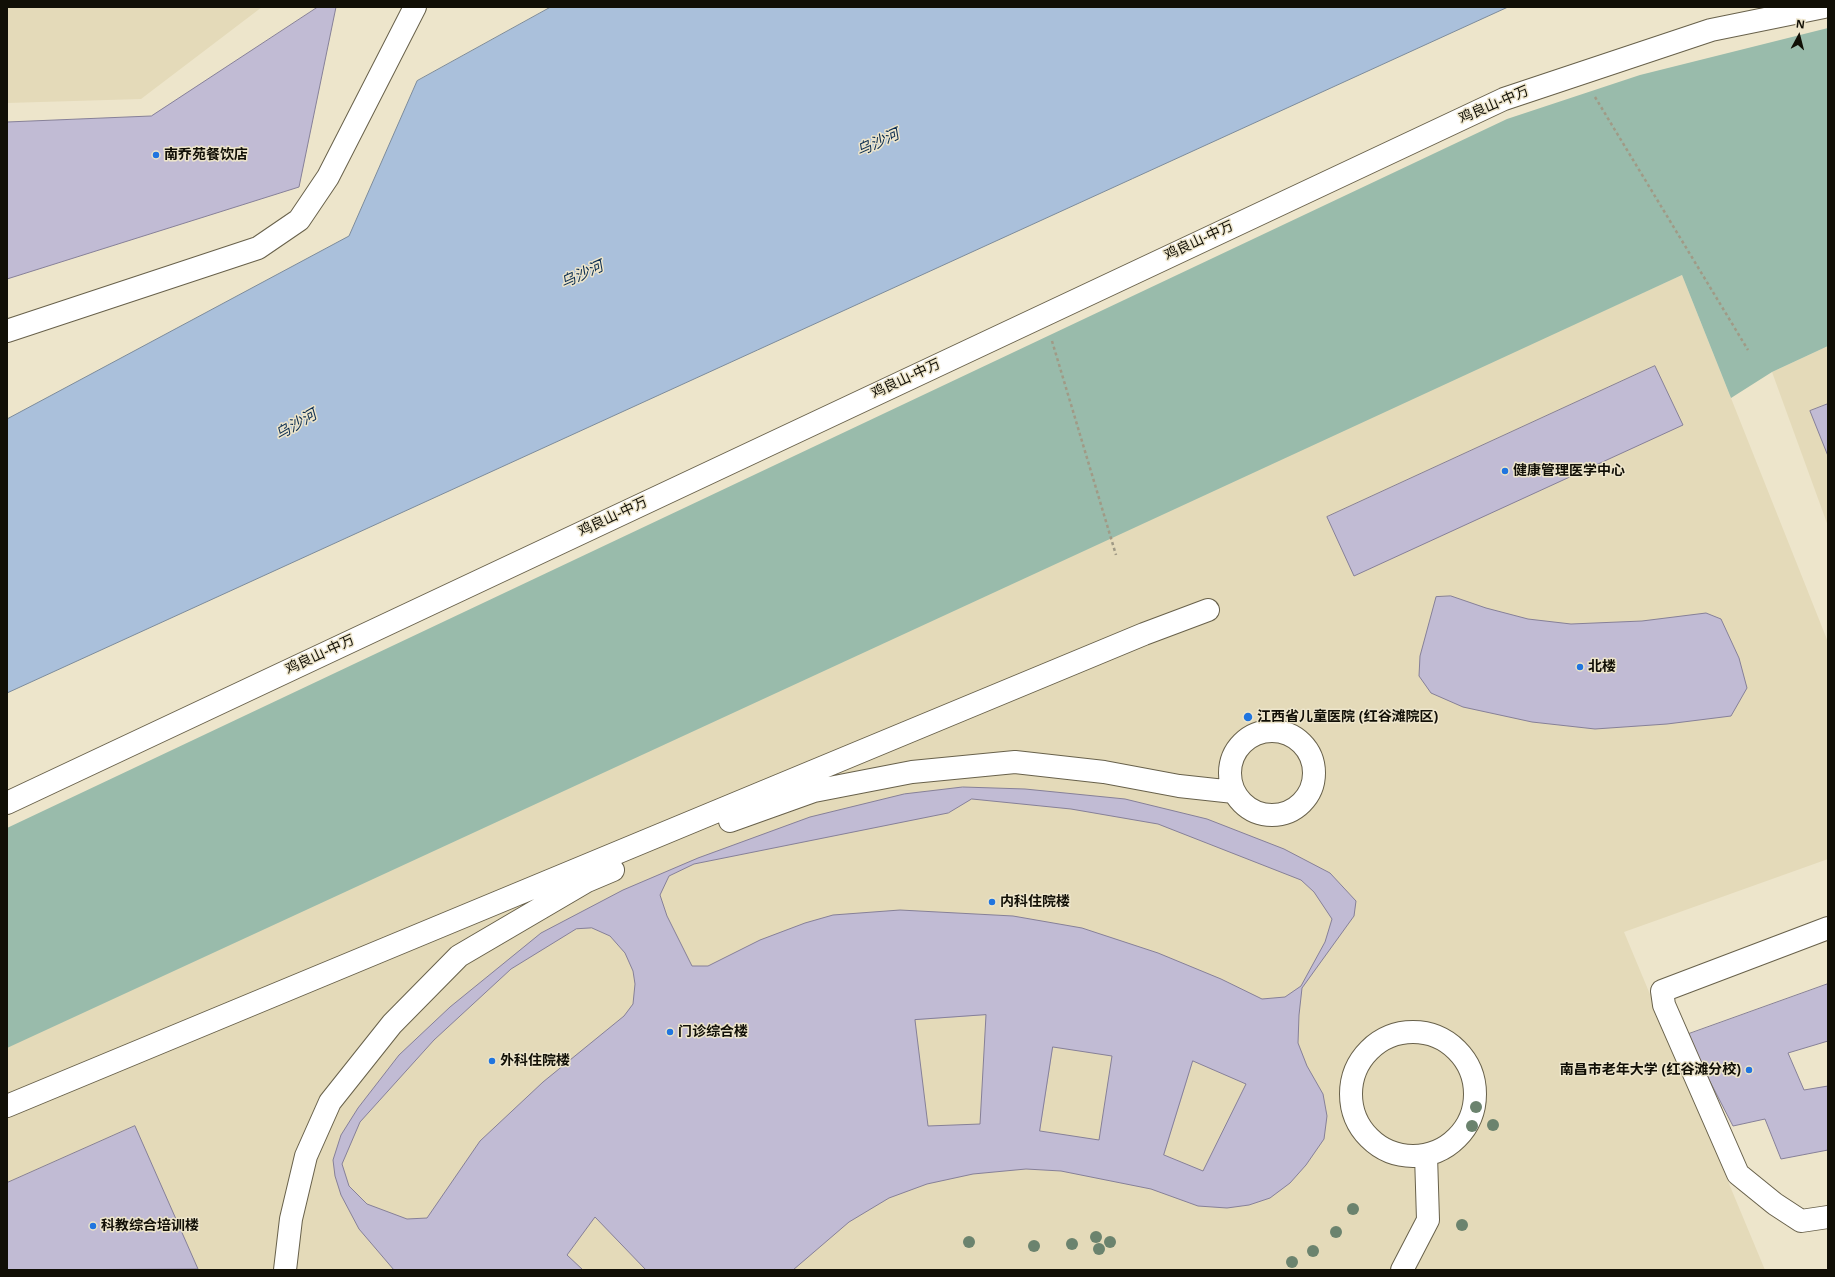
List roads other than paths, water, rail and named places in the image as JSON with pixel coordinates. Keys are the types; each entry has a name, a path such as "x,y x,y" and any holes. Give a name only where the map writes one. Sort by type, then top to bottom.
{"street":[{"path":"7,331 258,248 298,220 328,177 415,7"},
{"name":"鸡良山-中万","path":"7,803 1504,99 1711,30 1824,7"},
{"path":"7,1106 1144,634 1208,610"},
{"path":"285,1270 291,1220 306,1156 330,1102 392,1024 459,956 587,881 683,839 814,790 912,772 1015,762 1104,772 1178,786 1234,792"},
{"path":"1828,928 1662,991 1664,1005 1738,1174 1775,1204 1801,1221 1828,1217"},
{"path":"1422,1033 1440,1039 1456,1049 1468,1064 1474,1083 1475,1102 1470,1120 1459,1136 1444,1148 1426,1155 1404,1156 1384,1149 1367,1136 1356,1117 1351,1096 1354,1075 1364,1056 1380,1041 1400,1034 1422,1033"},
{"path":"1402,1270 1428,1220 1426,1155"}],"water":[{"name":"乌沙河","path":"551,7 1508,7 7,693 7,419 349,236 417,81"}],"place":[{"name":"南乔苑餐饮店","path":"156,155"},
{"name":"健康管理医学中心","path":"1505,471"},
{"name":"北楼","path":"1580,667"},
{"name":"江西省儿童医院 (红谷滩院区)","path":"1248,717"},
{"name":"内科住院楼","path":"992,902"},
{"name":"门诊综合楼","path":"670,1032"},
{"name":"外科住院楼","path":"492,1061"},
{"name":"南昌市老年大学 (红谷滩分校)","path":"1749,1070"},
{"name":"科教综合培训楼","path":"93,1226"}]}
